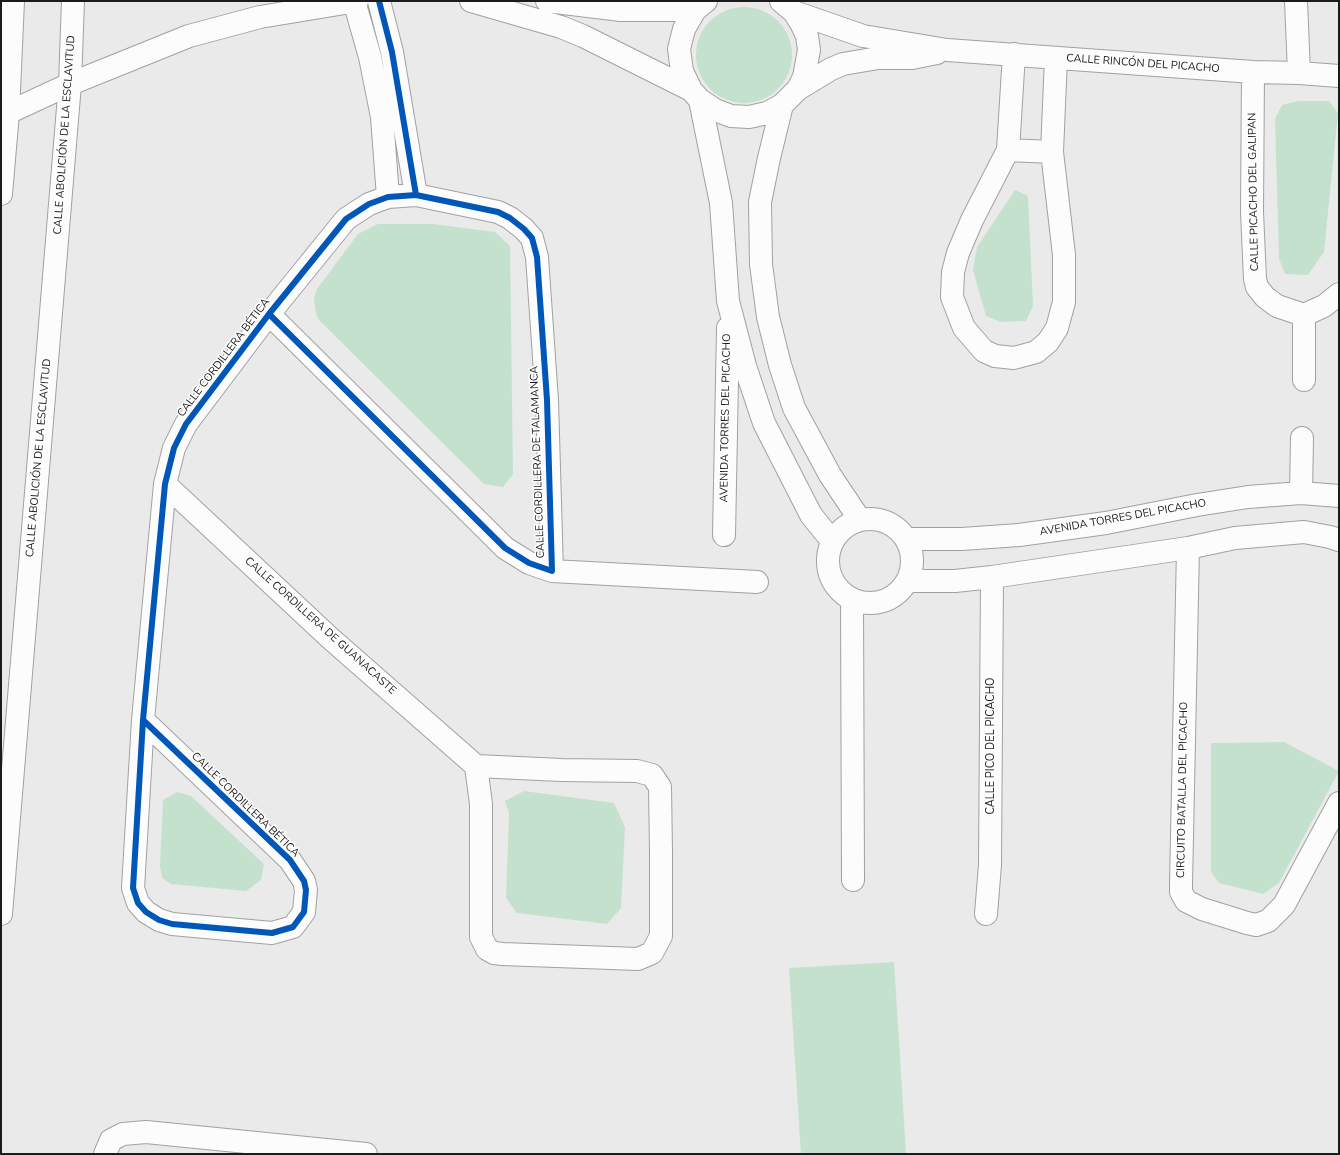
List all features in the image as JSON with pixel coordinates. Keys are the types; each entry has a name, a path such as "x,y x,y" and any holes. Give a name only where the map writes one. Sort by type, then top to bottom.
{"street":[{"path":"1,194 13,1"},
{"name":"CALLE ABOLICIÓN DE LA ESCLAVITUD","path":"1,914 70,84 73,1"},
{"path":"5,115 70,84 189,36 260,17 355,1 370,57 382,117 388,197"},
{"path":"379,1 392,52 416,195"},
{"path":"471,1 544,21 583,36 695,95 715,110 726,114 749,118 767,113 782,105 798,89 831,69 843,64 878,58 912,58 947,50"},
{"path":"547,1 621,10 700,6"},
{"path":"1296,1 1299,72"},
{"name":"AVENIDA TORRES DEL PICACHO","path":"700,6 684,28 679,49 682,71 695,95 721,203 728,301 724,535"},
{"path":"788,6 863,36 947,50"},
{"path":"788,6 801,23 807,36 809,50 804,77 798,89"},
{"name":"CALLE RINCÓN DEL PICACHO","path":"947,50 1253,72 1299,72 1339,76"},
{"path":"1014,54 1008,150 972,220 958,253 953,272 952,297 964,328 984,351 995,356 1014,358 1036,352 1048,342 1057,328 1064,302 1064,255 1052,152 1056,58"},
{"name":"CALLE PICACHO DEL GALIPAN","path":"1253,72 1252,212 1255,279 1257,287 1265,297 1277,306 1304,315"},
{"path":"782,105 760,202 761,264 768,318 780,366 794,408 830,475 860,520"},
{"path":"1008,150 1052,152"},
{"name":"CALLE CORDILLERA DE TALAMANCA","path":"388,197 416,195 498,212 515,222 532,238 537,257 547,400 552,572"},
{"name":"CALLE CORDILLERA BÉTICA","path":"143,720 290,860 304,881 306,890 304,912 293,927 272,933 172,924 159,920 146,912 138,903 133,888 143,720 165,484 174,448 186,424 269,314 346,219 370,204 388,197"},
{"path":"1304,380 1304,315 1324,306 1339,294"},
{"name":"AVENIDA TORRES DEL PICACHO","path":"728,301 745,366 764,423 811,515 832,541"},
{"name":"CALLE CORDILLERA DE TALAMANCA","path":"269,314 505,548 528,563 552,572 757,582"},
{"path":"1301,493 1302,438"},
{"name":"CALLE CORDILLERA DE GUANACASTE","path":"165,484 330,638 476,766"},
{"name":"AVENIDA TORRES DEL PICACHO","path":"906,539 962,539 1019,535 1106,523 1226,500 1301,493 1339,496"},
{"path":"860,520 877,520 886,522 894,527 906,539 912,560 911,571 907,581 895,595 879,602 869,603 852,600 836,587 830,574 827,560 832,541 844,528 860,520"},
{"path":"907,581 955,581 992,577 1188,548 1235,538 1304,532 1330,536 1339,540"},
{"name":"CIRCUITO BATALLA DEL PICACHO","path":"1188,548 1180,884 1181,892 1186,901 1202,909 1247,924 1256,925 1268,921 1284,905 1339,803"},
{"name":"CALLE PICO DEL PICACHO","path":"986,914 990,865 992,577"},
{"path":"852,600 853,880"},
{"path":"476,766 560,770 637,771 652,774 660,787 661,936 657,947 652,953 638,959 502,954 494,953 487,949 481,937 481,804 476,766"},
{"path":"105,1154 111,1140 123,1134 146,1132 301,1151 366,1154"}],"green space":[{"path":"744,7 762,10 778,21 789,37 792,55 789,73 778,89 762,100 744,103 726,100 710,89 699,73 696,55 699,37 710,21 726,10"},
{"path":"1298,101 1329,101 1338,113 1324,252 1308,275 1285,274 1279,259 1275,119 1282,105"},
{"path":"1015,190 1028,196 1033,306 1026,321 1001,322 986,316 973,270 977,247"},
{"path":"378,224 433,224 495,232 510,246 513,474 503,487 484,484 319,320 316,314 314,298 317,289 358,234"},
{"path":"1284,742 1339,771 1279,883 1263,894 1219,883 1211,872 1211,743"},
{"path":"524,791 614,803 625,827 621,908 607,924 517,913 506,898 509,813 505,801"},
{"path":"177,792 191,796 264,864 261,880 246,891 171,884 162,878 160,866 163,800"},
{"path":"894,962 906,1154 801,1154 789,968"}],"cycle path":[{"path":"269,314 505,548 529,563 552,571 547,400 537,257 532,238 524,229 510,218 498,212 416,195 392,52 379,1"},
{"path":"143,720 290,860 304,881 306,890 304,912 293,927 272,933 172,924 159,920 146,912 138,903 133,888 143,720 165,484 174,448 186,424 269,314 346,219 369,204 388,197 416,195"}]}
